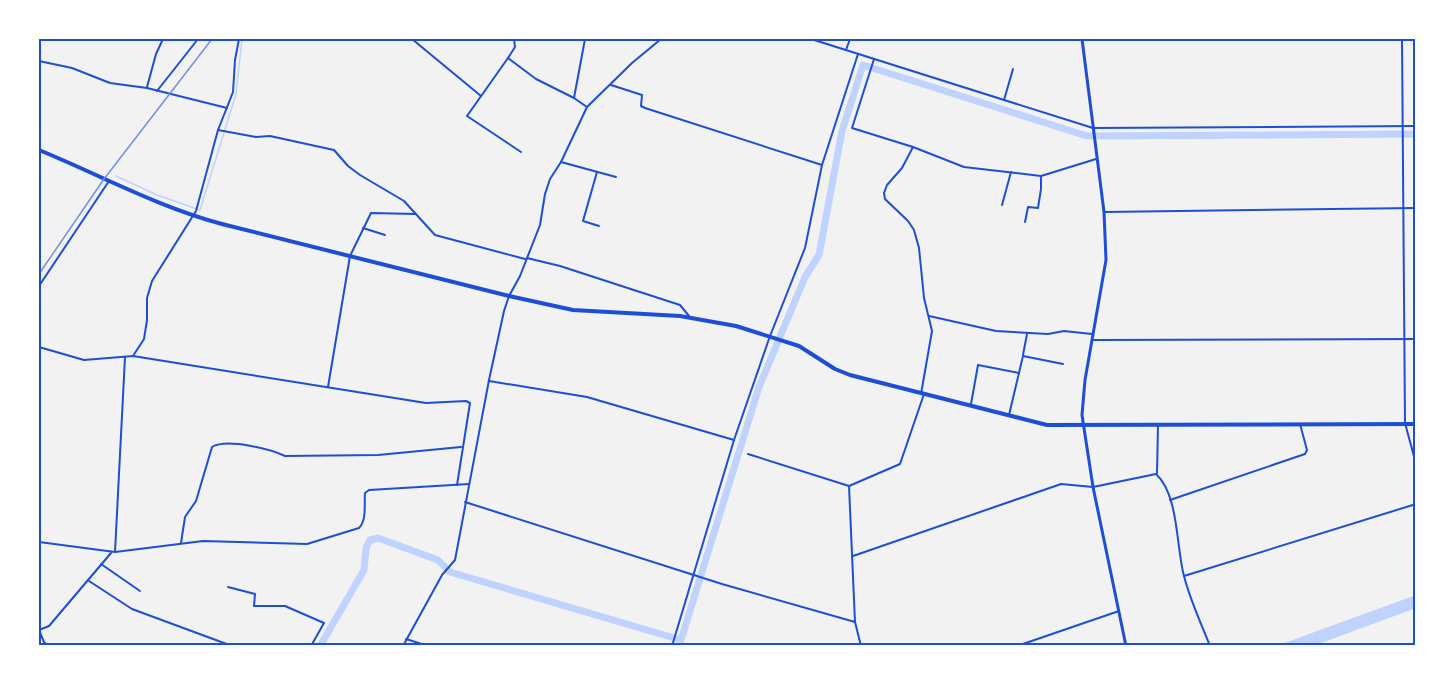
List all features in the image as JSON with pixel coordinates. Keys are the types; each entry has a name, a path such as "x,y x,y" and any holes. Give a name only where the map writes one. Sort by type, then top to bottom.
{"main road":[{"path":"39,150 192,216 573,310 690,318 736,326 799,346 835,369 850,375 1047,425 1416,424"}],"street":[{"path":"147,88 162,39"},
{"path":"157,91 198,39"},
{"path":"133,356 144,339 147,298 152,281 196,211 218,130 233,92 239,39"},
{"path":"412,39 481,96"},
{"path":"514,39 515,47 467,116 521,152"},
{"path":"573,98 585,39"},
{"path":"403,646 442,575 455,560 489,380 509,296 520,276 540,225 544,194 550,179 561,162 587,107 632,63 661,39"},
{"path":"811,39 1093,130 1416,126"},
{"path":"846,50 850,39"},
{"path":"1082,39 1104,212 1106,260 1085,380 1082,416 1093,487 1126,646"},
{"path":"1402,39 1405,423 1416,464"},
{"path":"672,646 734,440 806,248 822,165 858,54"},
{"path":"508,58 536,79 587,107"},
{"path":"874,59 852,128 913,147 964,167 1041,176 1096,159"},
{"path":"39,61 72,68 110,83 147,88 227,108"},
{"path":"1004,100 1013,69"},
{"path":"610,85 642,95 641,106 645,108 822,165"},
{"path":"218,130 256,137 270,136 334,150 348,166 404,201 435,235 560,266 680,305 690,318"},
{"path":"748,454 849,486 900,464 922,394 932,331 924,298 919,248 914,230 885,199 884,193 887,185 902,168 913,147"},
{"path":"561,162 616,177"},
{"path":"597,172 583,221 599,226"},
{"path":"1002,205 1011,172"},
{"path":"1025,222 1028,207 1038,208 1041,176"},
{"path":"39,286 109,182"},
{"path":"1104,212 1416,208"},
{"path":"328,387 350,256 363,228 371,213 417,214"},
{"path":"363,228 385,235"},
{"path":"929,316 996,332 1048,334 1064,331 1093,334"},
{"path":"1008,416 1027,334"},
{"path":"1092,340 1416,339"},
{"path":"39,346 84,360 133,356 426,403 466,401 470,403 457,485"},
{"path":"1023,356 1063,364"},
{"path":"48,646 39,630 49,626 113,552 125,357"},
{"path":"970,406 978,365 1019,373"},
{"path":"489,380 587,397 734,440"},
{"path":"1170,500 1305,454 1307,450 1300,424"},
{"path":"1156,474 1158,425"},
{"path":"181,543 185,517 196,501 212,447 216,444 236,444 275,451 285,456 378,455 462,447"},
{"path":"853,556 1061,484 1093,487 1156,474"},
{"path":"1156,474 1163,480 1170,500 1184,576 1210,646"},
{"path":"39,542 113,552 181,543 307,544 359,528 364,520 365,493 369,490 469,484"},
{"path":"849,486 855,622 861,646"},
{"path":"465,502 694,573 722,584 855,622"},
{"path":"1184,576 1416,504"},
{"path":"101,564 140,591"},
{"path":"89,581 132,609 232,646"},
{"path":"228,587 255,594 254,606 285,606 324,623 310,646"},
{"path":"1017,646 1119,611"},
{"path":"406,639 428,646"}],"water":[{"path":"1416,595 1416,608 1313,646 1276,646"}],"waterway":[{"path":"116,176 157,195 200,210 236,94 242,39"},
{"path":"320,646 364,570 366,548 370,540 378,538 438,560 450,572 681,640 759,387 805,277 819,255 842,131 863,65 1087,136 1416,134"}],"railway":[{"path":"39,274 104,179 212,39"}]}
